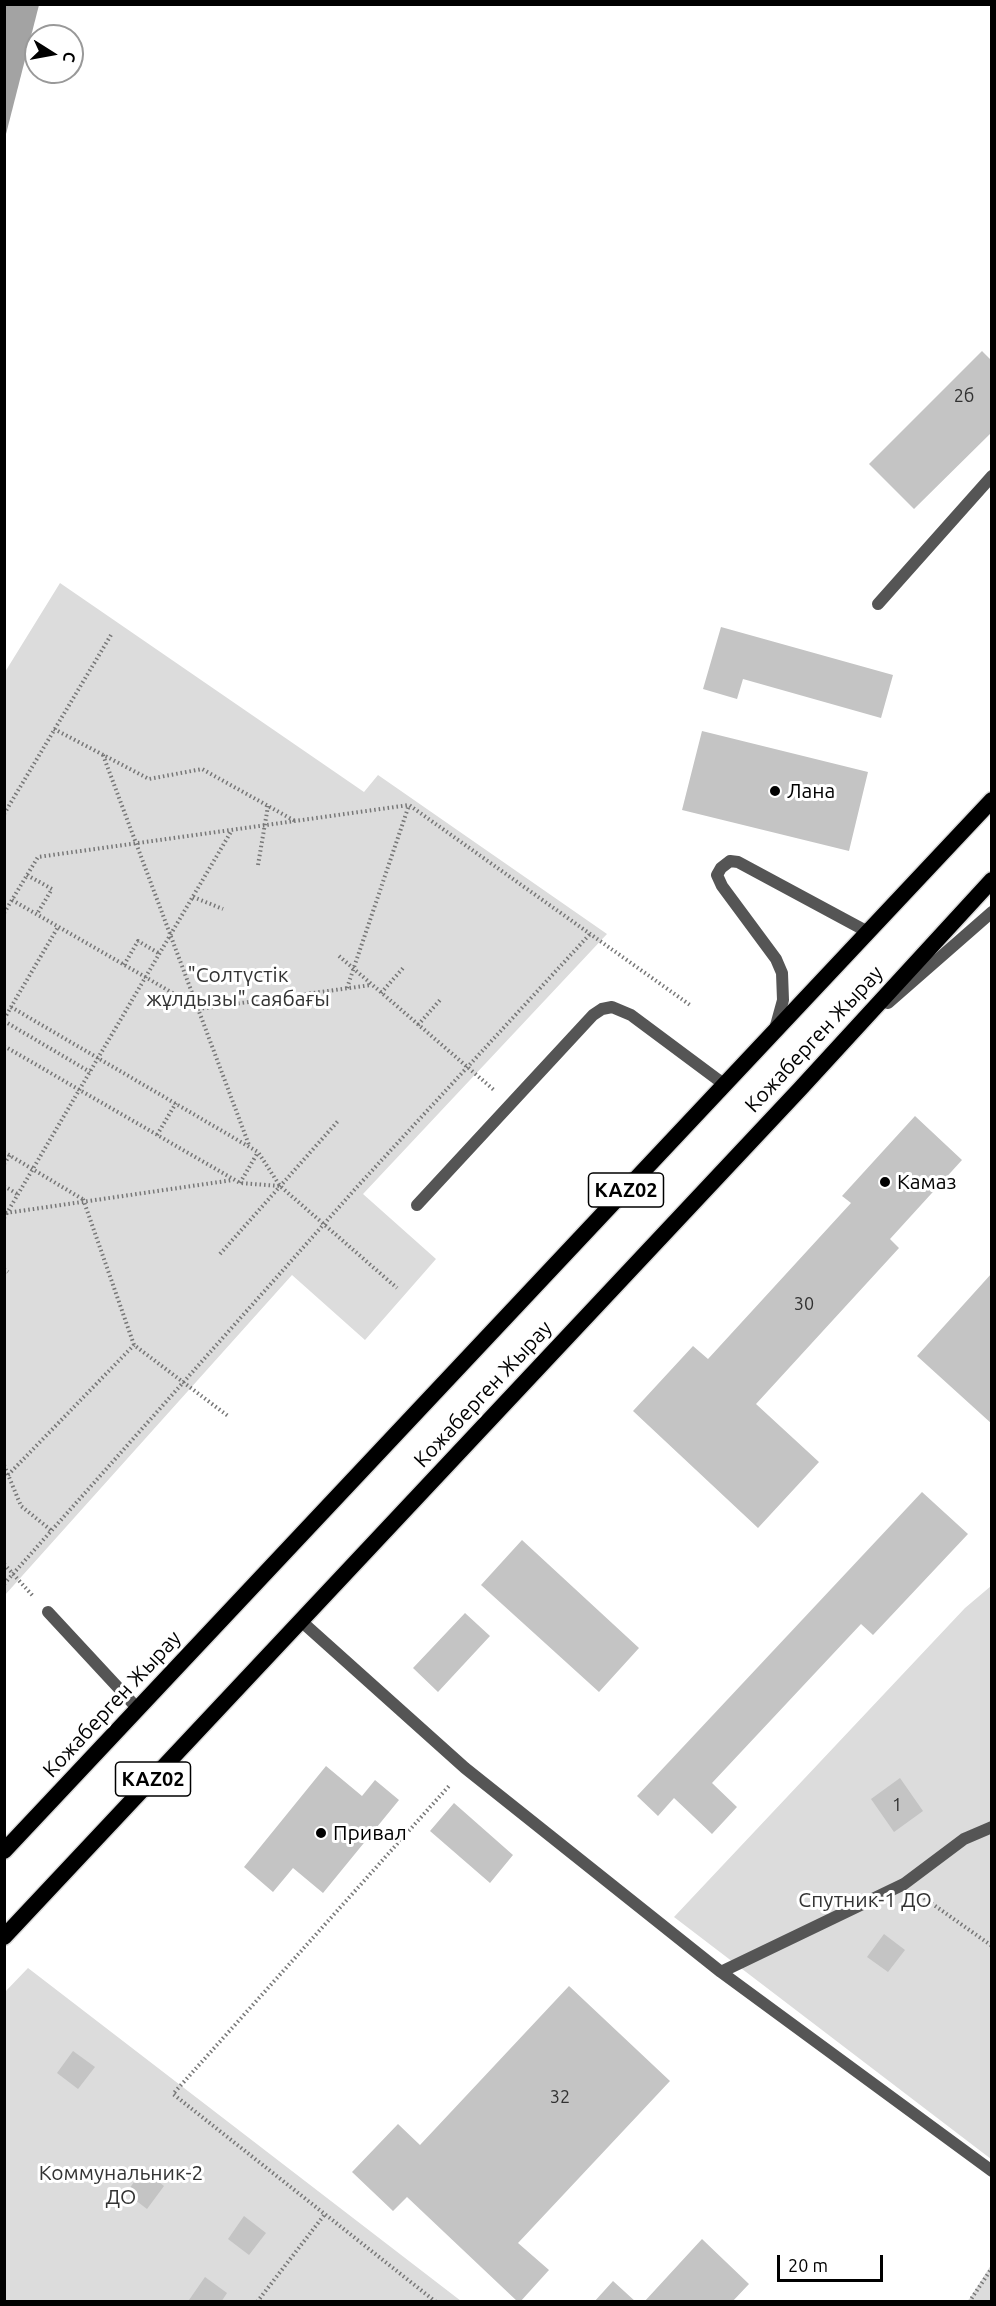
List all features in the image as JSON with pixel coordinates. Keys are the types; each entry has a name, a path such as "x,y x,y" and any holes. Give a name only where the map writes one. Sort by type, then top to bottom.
{"highway":[{"name":"Кожаберген Жырау","path":"4,1851 992,800"},
{"name":"Кожаберген Жырау","path":"4,1937 840,1046 992,880"}],"lane":[{"path":"878,604 992,476"},
{"path":"773,1033 783,1000 782,973 776,959 722,886 717,875 721,868 730,861 738,862 868,932"},
{"path":"840,1046 992,912"},
{"path":"417,1205 593,1015 602,1009 612,1007 631,1015 725,1084"},
{"path":"48,1612 138,1709"},
{"path":"301,1621 465,1768 721,1972 992,2171"},
{"path":"721,1972 904,1884 964,1839 992,1827"}],"path":[{"path":"4,814 111,635"},
{"path":"54,729 149,779 202,769 296,821"},
{"path":"104,755 250,1146"},
{"path":"347,988 409,805"},
{"path":"4,913 38,857 409,805 690,1005"},
{"path":"258,865 268,806"},
{"path":"5,1215 232,830"},
{"path":"27,874 52,889 37,914"},
{"path":"193,897 223,909"},
{"path":"12,900 198,1009 371,984"},
{"path":"58,927 4,1020 90,1072"},
{"path":"4,1584 324,1224 590,934"},
{"path":"124,965 138,941 160,954"},
{"path":"339,956 511,1104"},
{"path":"381,993 404,967"},
{"path":"418,1025 441,1000"},
{"path":"11,1007 250,1146 258,1152 280,1186 397,1288"},
{"path":"4,1046 234,1180 240,1183 280,1186"},
{"path":"157,1135 176,1103"},
{"path":"220,1254 338,1120"},
{"path":"4,1152 85,1201 134,1345 228,1416"},
{"path":"240,1183 258,1152"},
{"path":"4,1164 10,1155"},
{"path":"5,1215 234,1180"},
{"path":"4,1186 19,1194"},
{"path":"8,1475 134,1345"},
{"path":"4,1466 21,1506 52,1531"},
{"path":"4,1564 48,1612"},
{"path":"436,2301 173,2094 465,1768"},
{"path":"904,1884 992,1946"},
{"path":"257,2301 325,2214"},
{"path":"969,2301 992,2268"}],"green space":[{"name":"\"Солтүстік жұлдызы\" саябағы","path":"60,583 364,792 378,775 607,934 363,1194 436,1259 365,1340 292,1275 5,1595 5,672"},
{"name":"Спутник-1 ДО","path":"991,1586 991,2159 674,1917 965,1608"},
{"name":"Коммунальник-2 ДО","path":"28,1968 461,2301 5,2301 4,1993"},
{"path":"991,2265 991,2301 968,2301"}],"shaded area":[{"path":"4,5 39,5 34,24 24,24 24,64 5,138"}],"building":[{"path":"982,351 992,361 992,432 914,509 869,464"},
{"path":"721,627 893,675 881,718 743,679 737,699 703,689"},
{"name":"Лана","path":"702,731 868,772 849,851 682,810"},
{"path":"915,1116 962,1160 890,1239 899,1248 756,1404 819,1462 758,1528 633,1411 693,1346 708,1359 851,1203 842,1196"},
{"path":"992,1273 992,1424 917,1356"},
{"path":"922,1492 968,1534 873,1635 861,1624 712,1783 737,1807 712,1834 674,1798 658,1816 637,1796"},
{"path":"522,1540 639,1648 599,1692 481,1585"},
{"path":"465,1613 490,1636 438,1692 413,1668"},
{"name":"Привал","path":"326,1766 362,1796 375,1780 399,1800 323,1893 293,1868 273,1892 244,1867"},
{"path":"900,1778 923,1811 894,1832 871,1799"},
{"path":"454,1803 513,1855 490,1883 430,1831"},
{"path":"884,1934 905,1950 888,1972 867,1957"},
{"path":"569,1986 670,2081 518,2243 549,2270 518,2302 407,2197 393,2211 352,2172 398,2124 420,2145"},
{"path":"73,2051 95,2067 78,2089 57,2073"},
{"path":"143,2170 164,2186 147,2209 126,2193"},
{"path":"244,2216 266,2233 249,2255 228,2239"},
{"path":"702,2239 749,2284 732,2302 644,2302"},
{"path":"205,2277 227,2293 221,2302 191,2302 189,2300"},
{"path":"613,2281 636,2302 594,2302"}],"place":[{"name":"Лана","path":"775,791"},
{"name":"Камаз","path":"885,1182"},
{"name":"Привал","path":"321,1833"}]}
